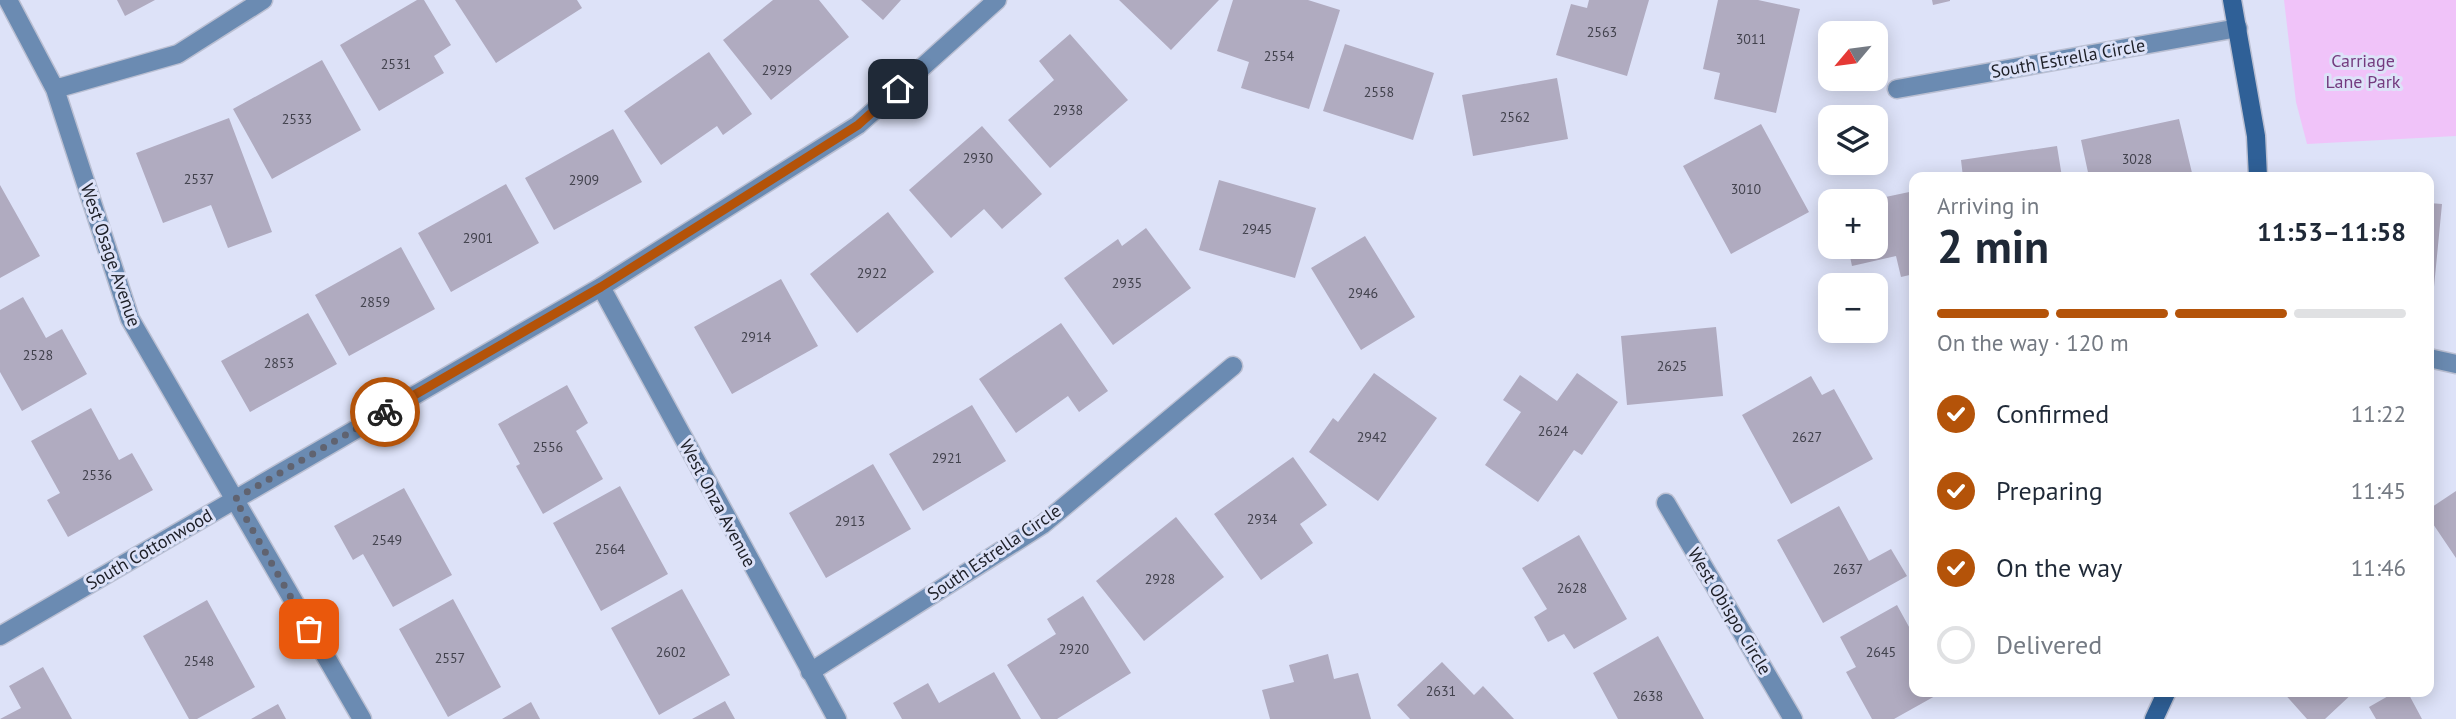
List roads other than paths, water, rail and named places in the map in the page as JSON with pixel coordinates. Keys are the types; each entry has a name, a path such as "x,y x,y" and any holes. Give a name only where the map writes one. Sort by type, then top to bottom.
{"street":[{"name":"West Osage Avenue","path":"8,0 55,89 130,319 362,719"},
{"path":"55,89 178,54 263,0"},
{"name":"South Cottonwood","path":"0,636 601,287 858,125 997,0"},
{"path":"2232,0 2256,136 2258,172"},
{"name":"South Estrella Circle","path":"1897,89 2238,28"},
{"name":"West Onza Avenue","path":"601,287 837,719"},
{"path":"2434,359 2456,364"},
{"name":"South Estrella Circle","path":"810,672 1042,525 1234,366"},
{"name":"West Obispo Circle","path":"1666,503 1793,719"},
{"path":"2154,719 2164,697"}],"park label":[{"name":"Carriage Lane Park","path":"2363,70"}]}
